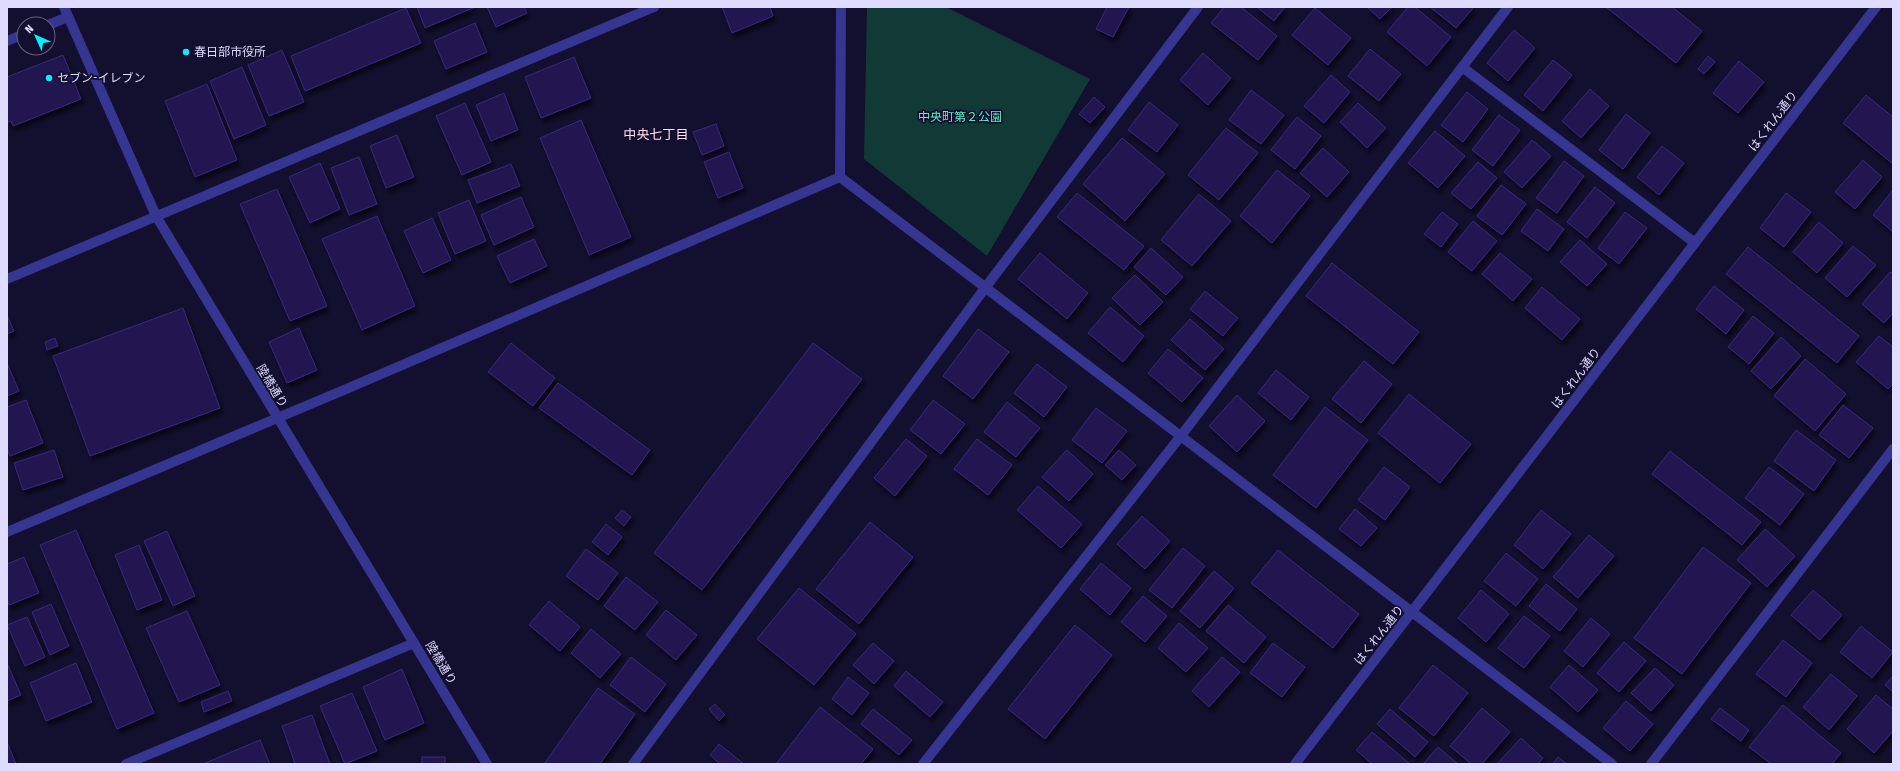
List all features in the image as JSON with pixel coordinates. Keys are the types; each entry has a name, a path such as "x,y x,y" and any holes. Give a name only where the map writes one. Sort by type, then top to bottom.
{"street":[{"path":"7,279 654,7"},
{"path":"840,177 841,7"},
{"path":"633,764 985,288 1198,7"},
{"path":"923,764 1180,437 1508,7"},
{"name":"はくれん通り","path":"1295,764 1876,7"},
{"path":"56,19 66,12"},
{"name":"陸橋通り","path":"66,12 156,216 276,418 487,764"},
{"path":"1462,67 1695,243"},
{"path":"840,177 1612,764"},
{"path":"7,532 840,177"},
{"path":"1651,764 1893,450"},
{"path":"126,764 414,643"}],"green space":[{"name":"中央町第２公園","path":"867,7 946,7 1090,79 987,256 864,159"}],"building":[{"path":"417,7 475,7 425,28"},
{"path":"487,7 524,7 527,13 496,27"},
{"path":"722,7 770,7 773,16 732,33"},
{"path":"1107,7 1129,7 1113,37 1096,29"},
{"path":"1224,7 1241,7 1277,36 1258,60 1211,23"},
{"path":"1257,7 1285,7 1274,21"},
{"path":"1367,7 1392,7 1380,19"},
{"path":"1408,7 1415,7 1451,37 1427,66 1387,32"},
{"path":"1430,7 1474,7 1456,28"},
{"path":"1606,7 1672,7 1702,31 1676,63"},
{"path":"406,8 421,43 305,91 291,56"},
{"path":"1315,8 1351,38 1328,65 1292,35"},
{"path":"475,23 487,52 446,69 434,41"},
{"path":"1514,30 1535,48 1508,81 1487,63"},
{"path":"1370,49 1401,74 1379,101 1348,76"},
{"path":"282,50 304,102 269,116 248,65"},
{"path":"1203,53 1231,78 1208,105 1180,80"},
{"path":"63,55 81,99 13,126 11,121 7,123 7,77"},
{"path":"1708,56 1715,62 1704,74 1698,69"},
{"path":"574,57 591,98 541,118 525,77"},
{"path":"1553,60 1572,75 1543,111 1524,95"},
{"path":"1739,61 1764,82 1738,113 1713,93"},
{"path":"242,67 266,125 234,139 210,81"},
{"path":"1331,75 1350,92 1324,123 1304,106"},
{"path":"207,84 237,160 195,177 165,101"},
{"path":"1590,89 1609,106 1581,138 1562,121"},
{"path":"1251,90 1284,115 1261,144 1229,120"},
{"path":"1467,92 1488,109 1463,142 1441,125"},
{"path":"504,93 518,130 491,141 476,105"},
{"path":"1866,95 1893,117 1893,164 1843,123"},
{"path":"1094,97 1105,107 1090,123 1079,114"},
{"path":"1149,102 1178,125 1157,152 1128,130"},
{"path":"465,103 491,162 462,175 436,116"},
{"path":"1358,103 1386,128 1367,148 1340,122"},
{"path":"1626,114 1650,133 1623,169 1599,150"},
{"path":"1499,115 1520,130 1493,166 1472,150"},
{"path":"1297,117 1321,136 1295,169 1271,150"},
{"path":"581,120 631,237 589,255 540,138"},
{"path":"716,124 724,146 702,155 693,132"},
{"path":"1226,128 1258,153 1219,200 1188,175"},
{"path":"1435,131 1465,156 1438,188 1408,163"},
{"path":"397,135 414,177 386,188 370,146"},
{"path":"1122,138 1165,174 1125,221 1083,184"},
{"path":"1532,140 1551,156 1522,188 1504,172"},
{"path":"1662,146 1684,163 1659,195 1637,177"},
{"path":"1323,148 1349,172 1327,197 1300,173"},
{"path":"729,152 743,188 718,198 704,162"},
{"path":"359,157 377,204 349,215 331,168"},
{"path":"1863,160 1882,177 1855,209 1835,192"},
{"path":"1564,161 1584,176 1557,213 1536,198"},
{"path":"1478,162 1497,178 1471,209 1451,193"},
{"path":"320,163 340,209 310,223 289,177"},
{"path":"511,164 520,186 477,203 468,180"},
{"path":"1277,170 1310,196 1272,243 1240,216"},
{"path":"1501,185 1526,204 1502,235 1477,216"},
{"path":"1595,187 1615,203 1587,238 1567,222"},
{"path":"277,189 327,306 290,321 240,204"},
{"path":"1893,190 1893,232 1873,215"},
{"path":"1077,193 1144,246 1124,270 1057,217"},
{"path":"1786,193 1811,212 1784,247 1760,228"},
{"path":"1199,194 1231,221 1192,266 1161,240"},
{"path":"521,197 534,227 494,245 481,215"},
{"path":"469,200 486,241 455,254 438,213"},
{"path":"1537,209 1564,229 1548,251 1521,231"},
{"path":"1442,212 1458,224 1441,247 1424,234"},
{"path":"1625,212 1647,228 1619,264 1598,248"},
{"path":"377,216 415,306 362,330 322,239"},
{"path":"432,218 451,260 423,273 404,231"},
{"path":"1473,221 1497,241 1472,271 1448,252"},
{"path":"1819,222 1843,243 1817,273 1793,252"},
{"path":"534,239 547,266 510,283 497,256"},
{"path":"1580,240 1607,264 1587,286 1560,262"},
{"path":"1853,246 1876,265 1847,297 1825,278"},
{"path":"1748,247 1859,336 1837,363 1726,274"},
{"path":"1151,248 1183,277 1166,295 1134,267"},
{"path":"1040,253 1088,293 1067,319 1018,279"},
{"path":"1500,253 1532,279 1513,301 1482,274"},
{"path":"1332,263 1419,332 1393,364 1306,296"},
{"path":"1890,272 1893,274 1893,313 1884,323 1862,304"},
{"path":"1135,275 1163,302 1140,325 1112,298"},
{"path":"1714,286 1744,310 1726,334 1696,309"},
{"path":"1542,287 1580,319 1562,340 1525,308"},
{"path":"1205,291 1238,318 1223,336 1190,309"},
{"path":"1110,307 1144,336 1123,362 1088,333"},
{"path":"183,308 220,408 90,456 53,356"},
{"path":"7,315 14,331 7,334"},
{"path":"1753,316 1774,333 1749,364 1728,347"},
{"path":"1190,319 1224,349 1205,370 1171,340"},
{"path":"299,328 317,370 287,383 269,342"},
{"path":"978,329 1009,352 973,399 943,376"},
{"path":"1879,336 1893,347 1893,384 1888,389 1856,362"},
{"path":"1781,337 1801,356 1771,389 1751,371"},
{"path":"55,338 58,346 47,350 45,342"},
{"path":"511,343 555,378 533,406 488,372"},
{"path":"813,343 862,379 702,590 654,553"},
{"path":"1168,349 1203,378 1182,402 1148,373"},
{"path":"1805,359 1846,394 1815,431 1774,396"},
{"path":"1364,361 1392,384 1361,423 1332,399"},
{"path":"7,363 19,391 7,396"},
{"path":"1037,364 1067,387 1044,417 1014,393"},
{"path":"1276,370 1309,397 1291,420 1258,393"},
{"path":"558,383 650,450 632,475 539,408"},
{"path":"1409,394 1471,444 1440,483 1378,433"},
{"path":"1237,395 1265,421 1237,452 1209,426"},
{"path":"26,400 43,443 10,456 7,448 7,407"},
{"path":"933,400 965,424 941,454 910,430"},
{"path":"1007,402 1040,428 1016,457 984,432"},
{"path":"1843,405 1873,428 1849,458 1819,435"},
{"path":"1325,407 1368,440 1316,508 1273,475"},
{"path":"1096,408 1127,431 1102,463 1072,440"},
{"path":"1796,430 1836,460 1814,491 1774,461"},
{"path":"906,439 927,456 895,496 874,478"},
{"path":"977,439 1012,465 988,495 954,469"},
{"path":"54,450 63,477 23,490 14,463"},
{"path":"1067,450 1093,474 1069,501 1042,477"},
{"path":"1119,450 1136,465 1122,480 1105,465"},
{"path":"1670,451 1761,522 1742,545 1652,474"},
{"path":"1384,467 1410,487 1385,520 1358,500"},
{"path":"1769,467 1804,494 1780,525 1745,498"},
{"path":"1038,486 1082,524 1061,548 1017,510"},
{"path":"1355,509 1377,528 1361,546 1339,529"},
{"path":"622,510 631,517 624,526 615,518"},
{"path":"1541,510 1571,534 1543,569 1514,545"},
{"path":"1142,516 1170,541 1145,569 1117,544"},
{"path":"870,522 913,557 859,624 816,589"},
{"path":"606,524 622,537 608,555 592,542"},
{"path":"1765,529 1795,556 1767,587 1737,560"},
{"path":"76,530 154,713 117,729 40,545"},
{"path":"167,531 195,596 173,606 144,541"},
{"path":"1589,535 1614,556 1578,598 1553,577"},
{"path":"139,545 162,600 137,610 115,555"},
{"path":"1703,547 1751,583 1682,674 1634,638"},
{"path":"1183,548 1205,566 1172,608 1149,590"},
{"path":"586,549 618,573 598,600 566,576"},
{"path":"1278,550 1359,614 1333,648 1251,583"},
{"path":"1506,553 1538,579 1516,606 1484,581"},
{"path":"24,557 39,593 9,605 7,600 7,564"},
{"path":"1101,563 1131,588 1110,615 1080,589"},
{"path":"1214,571 1234,588 1200,628 1180,611"},
{"path":"626,577 658,602 635,630 604,606"},
{"path":"1546,584 1577,609 1560,631 1529,606"},
{"path":"799,588 856,634 814,685 757,639"},
{"path":"1481,590 1509,614 1486,642 1458,618"},
{"path":"1813,590 1842,615 1820,640 1791,615"},
{"path":"1143,596 1167,616 1145,642 1121,622"},
{"path":"549,601 580,627 560,651 529,625"},
{"path":"51,604 69,646 50,655 32,612"},
{"path":"1228,605 1266,637 1244,663 1206,631"},
{"path":"666,610 697,635 676,660 646,635"},
{"path":"187,611 220,685 179,702 146,628"},
{"path":"1524,616 1550,636 1524,668 1498,648"},
{"path":"27,617 45,657 25,666 7,625"},
{"path":"1591,618 1610,634 1583,667 1564,651"},
{"path":"1179,623 1208,648 1186,672 1158,648"},
{"path":"1075,625 1112,655 1045,739 1008,709"},
{"path":"1861,626 1893,652 1872,678 1840,652"},
{"path":"591,629 621,654 600,678 571,653"},
{"path":"1783,640 1812,663 1786,697 1756,674"},
{"path":"1624,642 1646,661 1619,692 1597,673"},
{"path":"873,643 894,661 874,684 853,665"},
{"path":"1273,643 1305,667 1282,697 1250,673"},
{"path":"631,657 666,684 645,712 610,685"},
{"path":"1222,657 1240,672 1209,707 1192,691"},
{"path":"7,663 21,695 7,701"},
{"path":"76,663 92,702 46,721 30,683"},
{"path":"1433,665 1468,693 1434,736 1399,708"},
{"path":"1569,665 1598,690 1578,712 1550,687"},
{"path":"1655,668 1674,685 1651,711 1631,693"},
{"path":"402,669 424,723 385,740 363,687"},
{"path":"906,671 943,702 930,717 894,686"},
{"path":"1831,674 1857,696 1829,730 1803,707"},
{"path":"1893,676 1893,692 1885,685"},
{"path":"848,677 869,693 852,715 832,699"},
{"path":"598,688 635,714 600,764 544,764"},
{"path":"228,691 232,701 204,712 201,702"},
{"path":"352,693 377,751 345,764 320,706"},
{"path":"1876,695 1893,709 1893,731 1874,753 1847,729"},
{"path":"1626,701 1653,724 1630,751 1603,728"},
{"path":"715,704 725,715 719,721 709,709"},
{"path":"1783,705 1841,753 1832,764 1771,764 1749,747"},
{"path":"820,707 873,749 861,764 776,764"},
{"path":"1482,708 1510,732 1482,764 1471,764 1450,746"},
{"path":"1720,708 1749,730 1741,741 1711,719"},
{"path":"873,709 912,740 899,755 861,724"},
{"path":"1390,709 1428,742 1415,757 1377,724"},
{"path":"312,715 330,764 295,764 282,726"},
{"path":"1372,732 1410,764 1372,764 1356,750"},
{"path":"1521,738 1543,758 1538,764 1497,764"},
{"path":"260,740 270,764 203,764"},
{"path":"7,742 16,764 7,764"},
{"path":"719,744 744,764 720,764 710,755"},
{"path":"1438,747 1458,764 1425,764 1424,763"},
{"path":"422,757 445,757 445,764 422,764"},
{"path":"1558,757 1567,764 1553,764"}],"place":[{"name":"春日部市役所","path":"186,52"},
{"name":"セブン-イレブン","path":"49,78"}],"district":[{"name":"中央七丁目","path":"656,134"}]}
